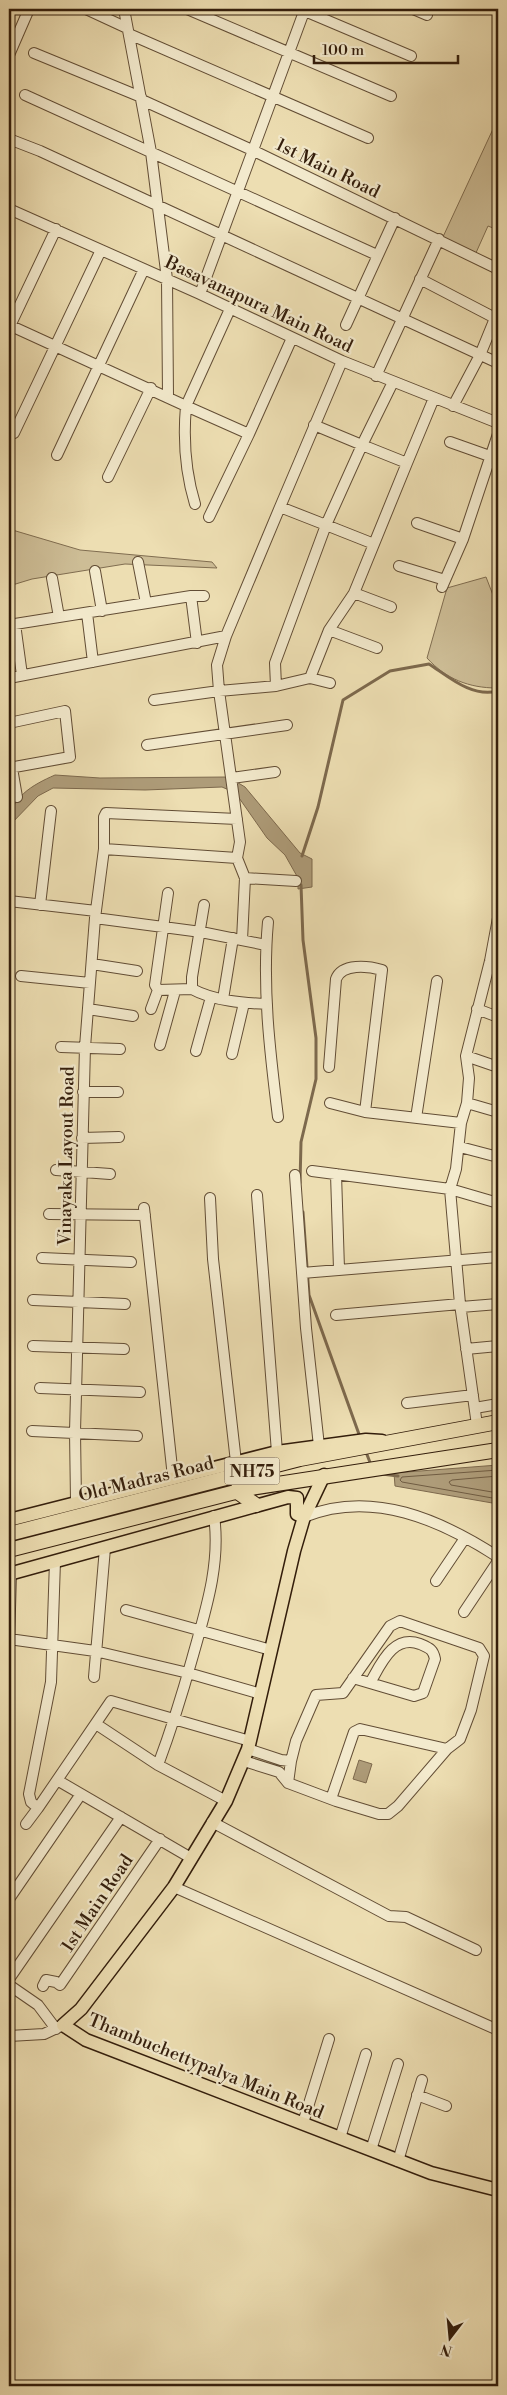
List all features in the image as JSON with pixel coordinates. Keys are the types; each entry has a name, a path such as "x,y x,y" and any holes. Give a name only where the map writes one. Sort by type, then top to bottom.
{"highway":[{"name":"Old Madras Road","path":"9,1534 300,1459 498,1422"},
{"name":"Old Madras Road","path":"9,1550 236,1491 324,1475 498,1450"},
{"path":"236,1491 256,1505"}],"main road":[{"path":"9,1520 76,1501 277,1452 368,1440 388,1442"},
{"name":"Thambuchettypalya Main Road","path":"324,1475 304,1517 294,1551 248,1750 226,1801 174,1888 81,2009 59,2027 86,2040 431,2173 498,2190"},
{"path":"10,1574 214,1516 293,1496 298,1498 297,1514 304,1517"}],"street":[{"path":"9,55 29,9"},
{"path":"86,9 128,31 368,138"},
{"path":"124,9 151,152 167,279 168,396"},
{"path":"187,9 391,96"},
{"path":"200,294 303,9 411,56"},
{"path":"413,9 427,15"},
{"name":"1st Main Road","path":"34,53 142,99 252,150 498,269"},
{"path":"25,95 377,255"},
{"path":"9,139 40,151 498,363"},
{"name":"Basavanapura Main Road","path":"10,212 167,279 376,376 498,423"},
{"path":"346,325 395,218"},
{"path":"56,230 9,326 249,434"},
{"path":"376,376 404,319 439,239"},
{"path":"14,433 101,250"},
{"path":"57,455 144,269"},
{"path":"420,279 497,315 480,355 453,405"},
{"path":"195,504 187,470 184,434 186,406 230,309"},
{"path":"209,517 292,338"},
{"path":"223,998 238,939 245,878 238,858 240,842 219,691 218,665 226,636 342,361"},
{"path":"276,686 275,663 326,525 393,382"},
{"path":"108,477 150,388"},
{"path":"310,678 329,630 354,593 434,398"},
{"path":"314,426 407,463"},
{"path":"399,566 444,583 494,458 498,434"},
{"path":"450,442 494,458"},
{"path":"280,507 374,544"},
{"path":"417,523 463,538"},
{"path":"138,562 146,603"},
{"path":"95,572 102,611"},
{"path":"52,578 59,617"},
{"path":"354,593 391,607"},
{"path":"191,596 197,643"},
{"path":"22,675 13,638 16,624 191,596 204,596"},
{"path":"86,613 93,662"},
{"path":"329,630 377,648"},
{"path":"9,678 226,636"},
{"path":"154,700 219,691 276,686 310,678 330,683"},
{"path":"9,723 66,710 70,757 11,768 17,797"},
{"path":"147,745 287,725"},
{"path":"232,778 275,772"},
{"path":"40,905 51,810"},
{"name":"Vinayaka Layout Road","path":"76,1501 75,1432 84,1047 104,849 104,817 106,813 237,819"},
{"path":"104,849 238,858"},
{"path":"245,878 296,881"},
{"path":"158,990 155,985 168,893"},
{"path":"9,901 201,932 266,945"},
{"path":"192,990 192,977 204,905"},
{"path":"477,1425 460,1306 450,1214 450,1189 460,1147 461,1123 467,1102 469,1078 466,1056 477,1009 494,963 498,918"},
{"path":"268,922 266,945 267,1004 278,1117"},
{"path":"92,964 137,971"},
{"path":"329,1067 336,979 339,971 346,967 382,970 365,1112"},
{"path":"21,976 90,983"},
{"path":"416,1118 436,981"},
{"path":"158,990 192,990 211,997 223,998 244,1004 267,1004"},
{"path":"151,1009 158,990"},
{"path":"160,1045 175,991"},
{"path":"196,1051 211,997"},
{"path":"232,1054 244,1004"},
{"path":"88,1009 133,1016"},
{"path":"477,1009 498,1017"},
{"path":"61,1046 120,1049"},
{"path":"466,1056 498,1066"},
{"path":"83,1092 118,1092"},
{"path":"467,1102 498,1112"},
{"path":"330,1104 365,1112 461,1123"},
{"path":"82,1138 119,1137"},
{"path":"460,1147 498,1157"},
{"path":"56,1170 110,1174"},
{"path":"312,1171 450,1189 498,1203"},
{"path":"336,1174 339,1268"},
{"path":"296,1175 306,1272 319,1446"},
{"path":"257,1195 277,1452"},
{"path":"210,1198 214,1259 236,1462"},
{"path":"49,1214 144,1211 173,1477"},
{"path":"306,1272 498,1257"},
{"path":"42,1258 132,1262"},
{"path":"33,1300 125,1304"},
{"path":"336,1315 498,1304"},
{"path":"33,1346 124,1349"},
{"path":"466,1349 498,1346"},
{"path":"40,1388 140,1392"},
{"path":"407,1403 473,1395"},
{"path":"475,1408 498,1404"},
{"path":"32,1431 137,1436"},
{"path":"304,1517 337,1508 388,1507 412,1514 465,1538 498,1559 464,1612"},
{"path":"158,1765 175,1719 213,1581 217,1545 214,1516"},
{"path":"436,1582 465,1538"},
{"path":"94,1678 105,1548"},
{"path":"38,1808 31,1802 29,1794 51,1682 54,1645 55,1561"},
{"path":"9,1645 10,1574"},
{"path":"126,1610 271,1650"},
{"path":"248,1750 279,1772 288,1783 378,1814 388,1814 398,1806 447,1749 460,1739 471,1710 484,1656 479,1648 400,1621 390,1626 343,1693 316,1695 296,1741 288,1783"},
{"path":"422,1645 426,1630"},
{"path":"9,1639 95,1651 188,1673 261,1694"},
{"path":"353,1678 414,1696 423,1693 435,1659 431,1648 414,1642 403,1642 393,1647 370,1683"},
{"path":"26,1824 111,1701 175,1719 248,1750 281,1760 292,1761"},
{"path":"96,1724 158,1765 226,1801"},
{"path":"331,1799 354,1732 360,1729 447,1749"},
{"path":"57,1780 191,1858"},
{"path":"9,1898 81,1794"},
{"path":"9,1979 121,1817"},
{"path":"212,1822 389,1916 406,1917 476,1950"},
{"name":"1st Main Road","path":"43,1986 46,1980 60,1985 160,1839"},
{"path":"174,1888 498,2030"},
{"path":"9,1985 38,2005 59,2027 44,2034 9,2036"},
{"path":"303,2123 329,2039"},
{"path":"340,2138 366,2054"},
{"path":"371,2150 398,2064"},
{"path":"398,2160 422,2080"},
{"path":"417,2095 446,2106"}],"shaded area":[{"path":"493,129 498,132 498,230 488,226 475,255 442,239"},
{"path":"9,529 80,550 212,562 217,568 125,564 32,579 9,586"},
{"path":"486,577 498,608 497,688 487,688 459,681 442,672 427,658 447,588"}],"water":[{"path":"55,775 100,778 227,777 229,790 222,787 145,790 53,788 38,796 9,826 10,816 17,800 30,788"},
{"path":"235,781 245,787 300,853 312,859 312,887 298,889 298,878 285,855 267,838 237,795"},
{"path":"498,1465 498,1504 395,1486 394,1473"},
{"path":"359,1760 372,1764 366,1783 353,1779"}],"waterway":[{"path":"302,856 318,807 343,700 390,671 429,664 470,689 479,692 498,691"},
{"path":"300,1183 301,1142 316,1079 316,1038 303,940 301,885"},
{"path":"303,1212 309,1295 360,1437"},
{"path":"366,1452 371,1465"},
{"path":"382,1474 398,1476"}]}
